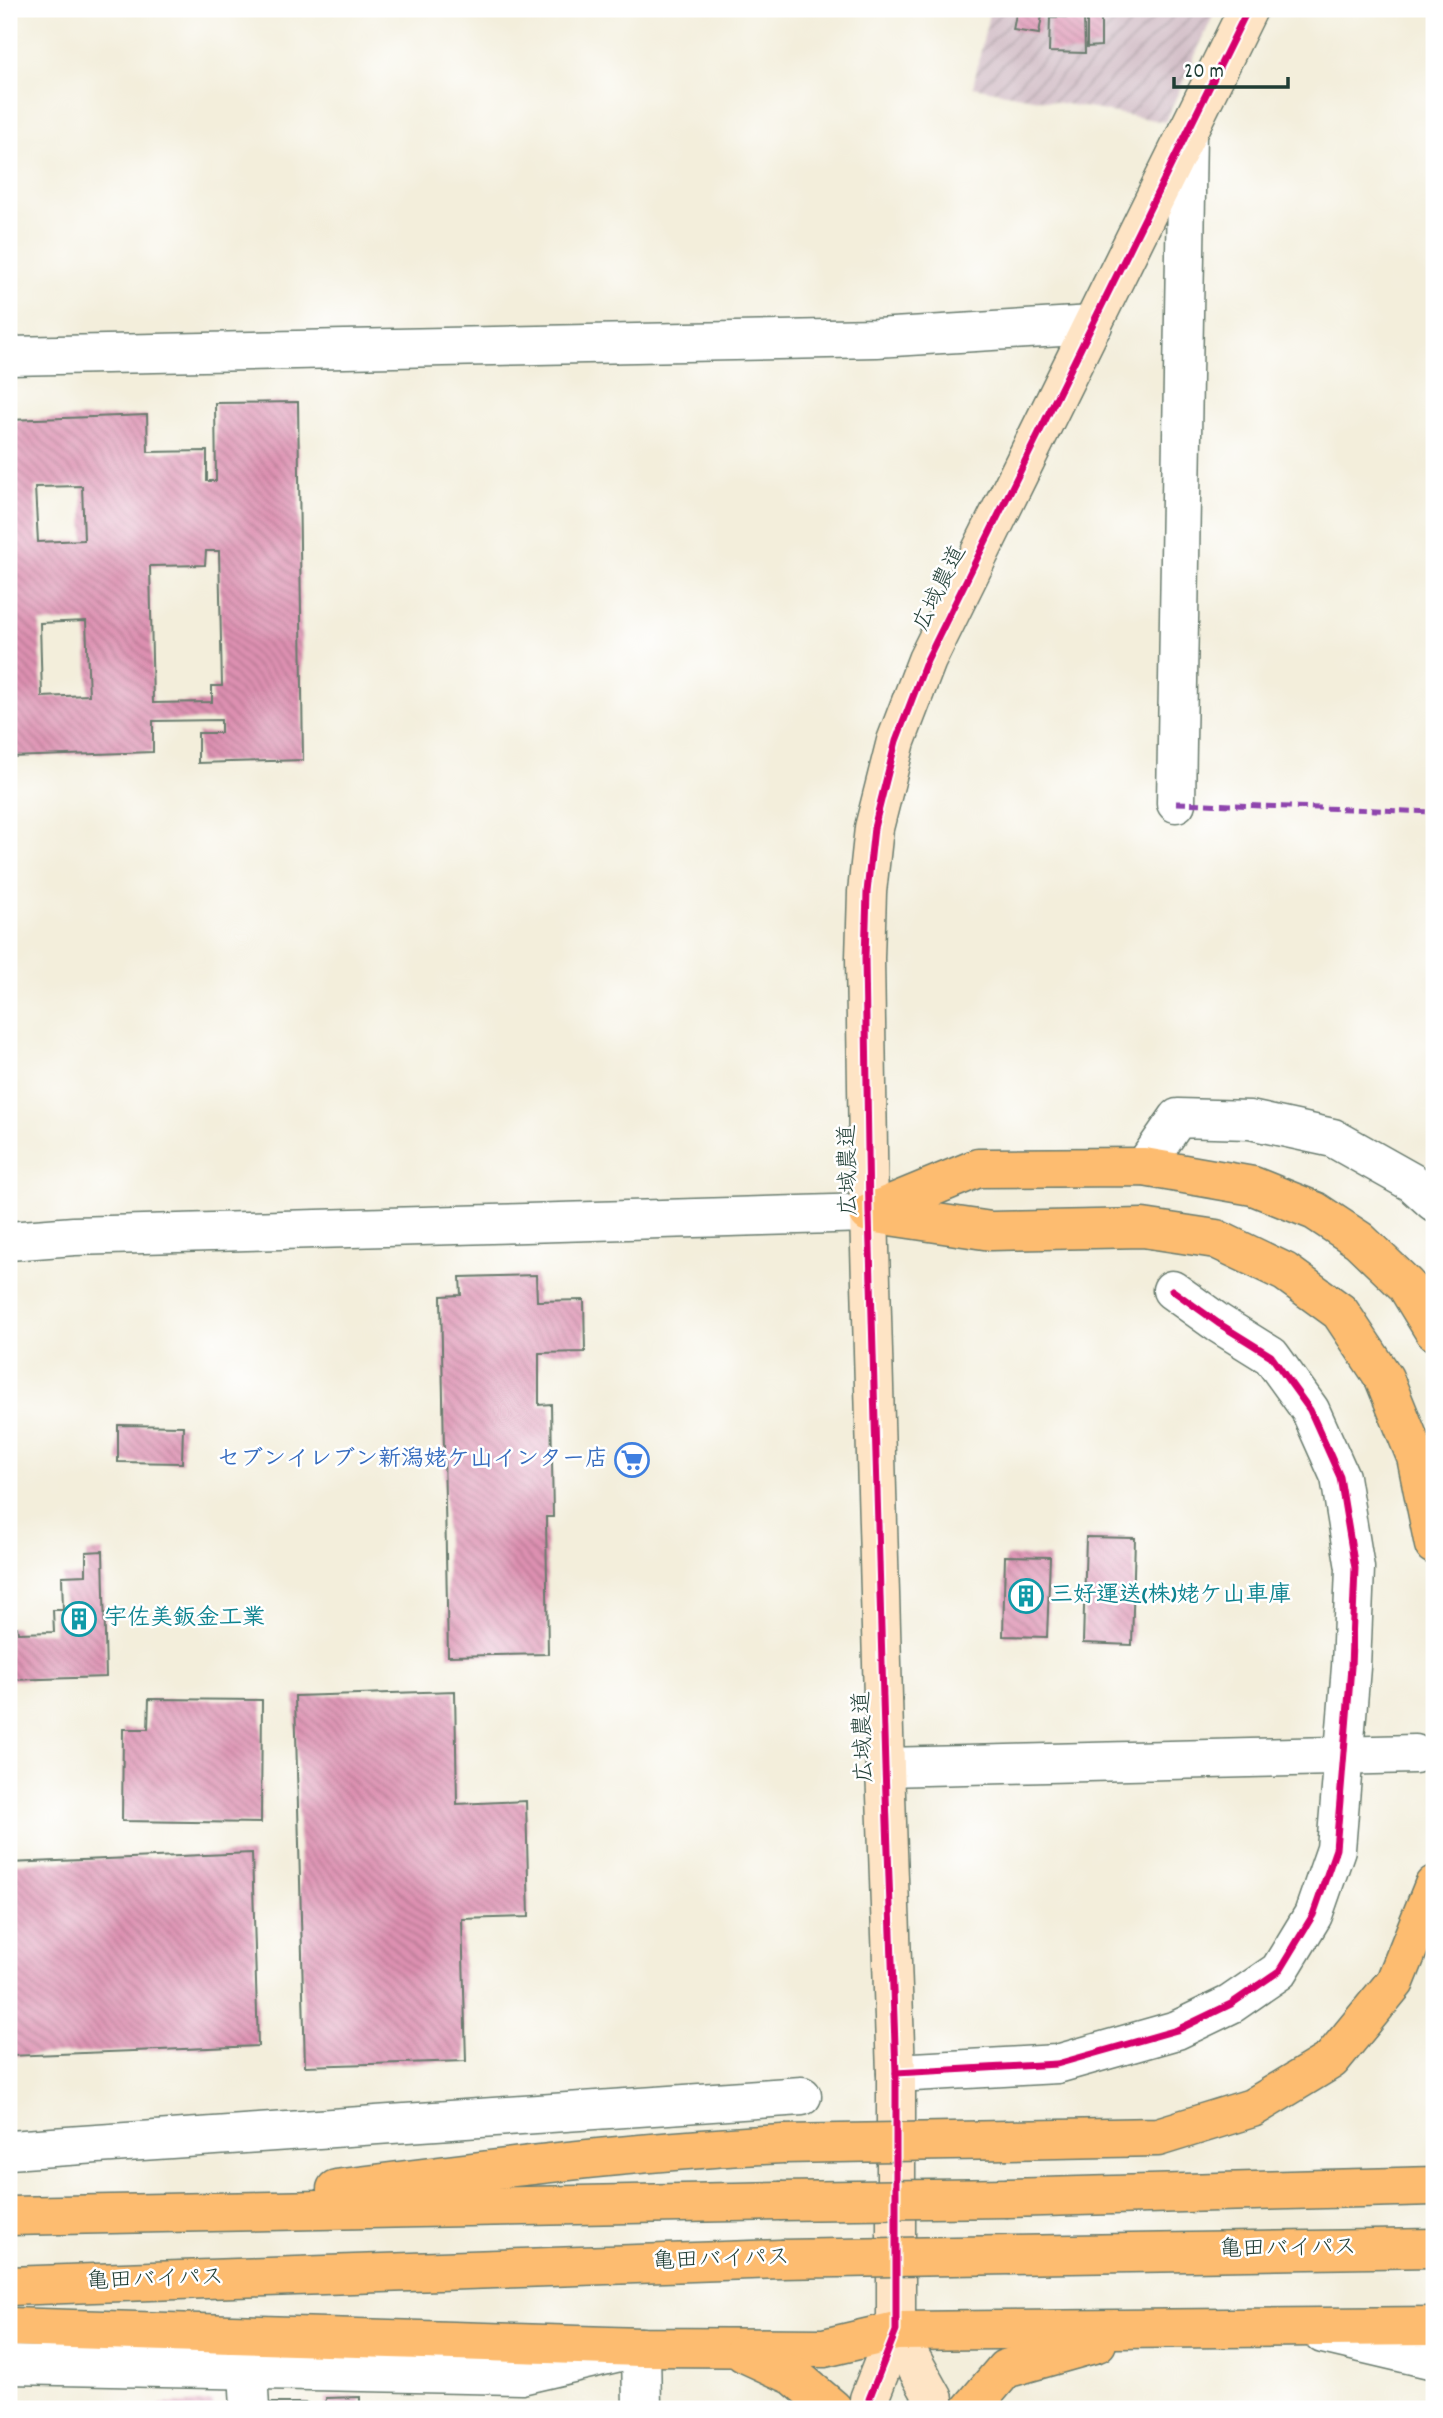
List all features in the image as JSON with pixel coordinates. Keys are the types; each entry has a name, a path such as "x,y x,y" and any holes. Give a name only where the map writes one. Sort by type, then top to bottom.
{"highway":[{"path":"870,1213 978,1168 1143,1167 1253,1186 1315,1210 1359,1240 1406,1285 1434,1331"},
{"path":"870,1213 991,1231 1143,1228 1216,1240 1285,1272 1340,1312 1384,1378 1416,1457 1434,1545"},
{"path":"147,2213 666,2150 783,2144 1158,2137 1252,2108 1331,2060 1395,1982 1434,1885"},
{"path":"9,2216 1008,2198 1434,2186"},
{"name":"亀田バイパス","path":"9,2286 781,2259 1434,2248"},
{"path":"9,2327 641,2347 824,2348 895,2331 1434,2326"},
{"path":"971,2409 1005,2370 1143,2329"},
{"path":"729,2346 794,2376 833,2409"}],"street":[{"name":"広域農道","path":"870,2409 869,2399 895,2331 896,2073 885,1767 865,958 867,892 874,828 896,741 927,660 1248,9"},
{"path":"1176,803 1187,132"},
{"path":"9,356 876,338 1093,326"},
{"path":"1143,1167 1178,1118 1250,1120 1333,1138 1413,1183 1434,1202"},
{"path":"9,1241 88,1236 870,1213"},
{"path":"896,2073 1057,2064 1177,2030 1231,2004 1279,1971 1313,1916 1336,1849 1351,1667 1355,1568 1340,1477 1310,1410 1271,1356 1172,1290"},
{"path":"885,1767 1415,1754"},
{"path":"9,2150 802,2096"},
{"path":"1297,2328 1434,2360"},
{"path":"895,2331 934,2399 934,2409"},
{"path":"9,2365 521,2375 641,2347 642,2409"},
{"path":"248,2369 250,2409"}],"shaded area":[{"path":"990,9 1216,9 1165,122 973,87"}],"building":[{"path":"1017,9 1043,9 1039,34 1013,30"},
{"path":"1101,16 1101,46 1087,47 1087,17"},
{"path":"1050,17 1084,17 1085,53 1049,52"},
{"path":"298,402 303,760 198,763 198,733 221,733 221,720 153,721 153,752 9,757 9,420 147,415 148,452 207,451 207,481 216,481 215,403","holes":["82,486 84,540 38,542 35,487","206,551 219,551 222,686 212,686 212,702 153,703 150,566 205,565","86,621 89,695 42,697 40,623"]},
{"path":"536,1275 537,1301 584,1300 585,1352 539,1353 539,1405 551,1404 553,1517 546,1517 548,1654 448,1656 441,1296 461,1295 460,1277"},
{"path":"118,1425 183,1426 182,1463 118,1462"},
{"path":"1086,1537 1135,1538 1132,1645 1083,1643"},
{"name":"宇佐美鈑金工業","path":"103,1551 106,1677 9,1680 9,1627 17,1627 18,1633 54,1632 53,1610 63,1610 62,1576 86,1575 86,1552"},
{"name":"三好運送(株)姥ケ山車庫","path":"1005,1556 1050,1557 1047,1637 1003,1636"},
{"path":"455,1691 457,1804 526,1801 529,1917 462,1919 466,2061 305,2066 295,1696"},
{"path":"149,1699 262,1700 261,1823 122,1821 123,1729 148,1729"},
{"path":"252,1853 258,2046 9,2056 9,1863"},
{"path":"360,2397 360,2409 326,2409 326,2398"},
{"path":"212,2402 213,2409 160,2409 160,2404"},
{"path":"270,2403 307,2403 307,2409 270,2409"},
{"path":"377,2403 402,2403 402,2409 377,2409"}],"marked path":[{"path":"1176,803 1434,812"}],"cycle path":[{"path":"870,2409 869,2399 896,2331 896,2073 869,1213 865,958 867,892 874,828 896,741 927,660 1248,9"},
{"path":"896,2073 1057,2064 1177,2030 1231,2004 1279,1971 1313,1915 1336,1849 1351,1667 1355,1568 1340,1477 1310,1410 1271,1356 1172,1290"}],"place":[{"name":"セブンイレブン新潟姥ケ山インター店","path":"632,1460"},
{"name":"三好運送(株)姥ケ山車庫","path":"1026,1596"},
{"name":"宇佐美鈑金工業","path":"79,1619"}]}
